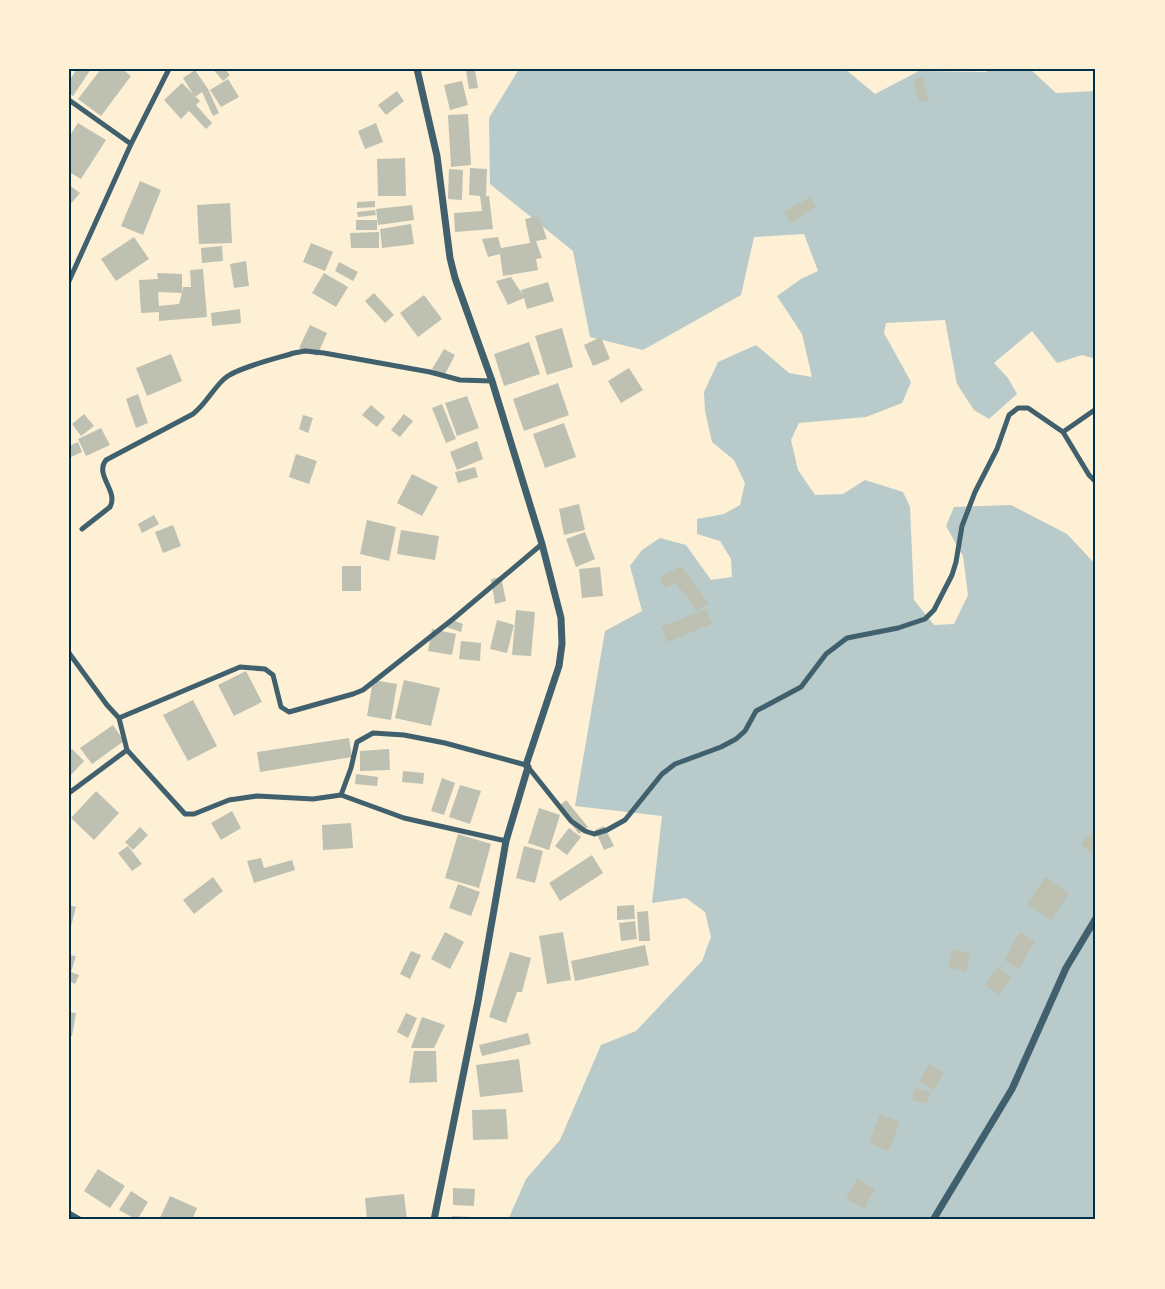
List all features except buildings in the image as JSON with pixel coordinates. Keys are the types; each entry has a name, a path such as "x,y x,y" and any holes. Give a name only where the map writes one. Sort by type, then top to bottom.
{"street":[{"path":"69,281 131,144 169,69"},
{"path":"417,69 437,156 454,278 492,381 542,544 561,618 562,644 559,666 506,841 478,1001 434,1220"},
{"path":"69,100 131,144"},
{"path":"82,529 113,503 102,470 105,460 193,414 222,380 232,373 294,352 305,351 430,372 460,380 492,381"},
{"path":"341,795 357,742 373,733 404,735 445,743 527,766 571,821 585,831 594,834 625,820 662,774 675,764 721,747 736,738 745,731 756,711 801,687 826,654 847,638 898,628 925,619 934,610 952,575 962,526 970,504 997,449 1009,415 1018,408 1028,408 1064,432 1089,476 1096,482"},
{"path":"1064,432 1096,409"},
{"path":"119,717 240,667 265,669 273,675 281,707 289,712 344,698 363,690 453,619 542,544"},
{"path":"69,653 107,705 119,717 127,750 185,814 194,814 229,800 257,796 313,799 341,795 404,818 506,841"},
{"path":"69,793 127,750"},
{"path":"933,1220 1012,1089 1066,969 1096,918"},
{"path":"69,1213 81,1220"}],"shaded area":[{"path":"519,69 845,69 875,94 919,71 986,72 990,69 1030,69 1056,93 1096,91 1096,359 1082,355 1057,363 1032,331 994,363 1008,378 1017,394 989,419 974,410 957,384 945,320 886,323 884,333 911,382 902,403 866,417 799,423 791,440 798,470 815,495 843,494 865,480 903,492 910,507 914,600 934,625 954,624 968,595 963,556 946,526 954,507 1011,505 1067,534 1096,565 1096,1220 508,1220 526,1179 560,1140 601,1045 636,1031 702,961 711,937 705,912 686,898 652,903 662,816 575,806 605,631 642,611 630,566 642,550 660,538 686,545 711,580 732,577 731,559 720,541 697,534 697,519 724,514 740,505 745,483 734,460 712,442 705,411 704,392 718,362 756,345 789,373 812,377 802,334 777,296 801,279 818,271 804,234 754,237 741,295 643,350 590,337 573,251 490,184 489,118"}]}
